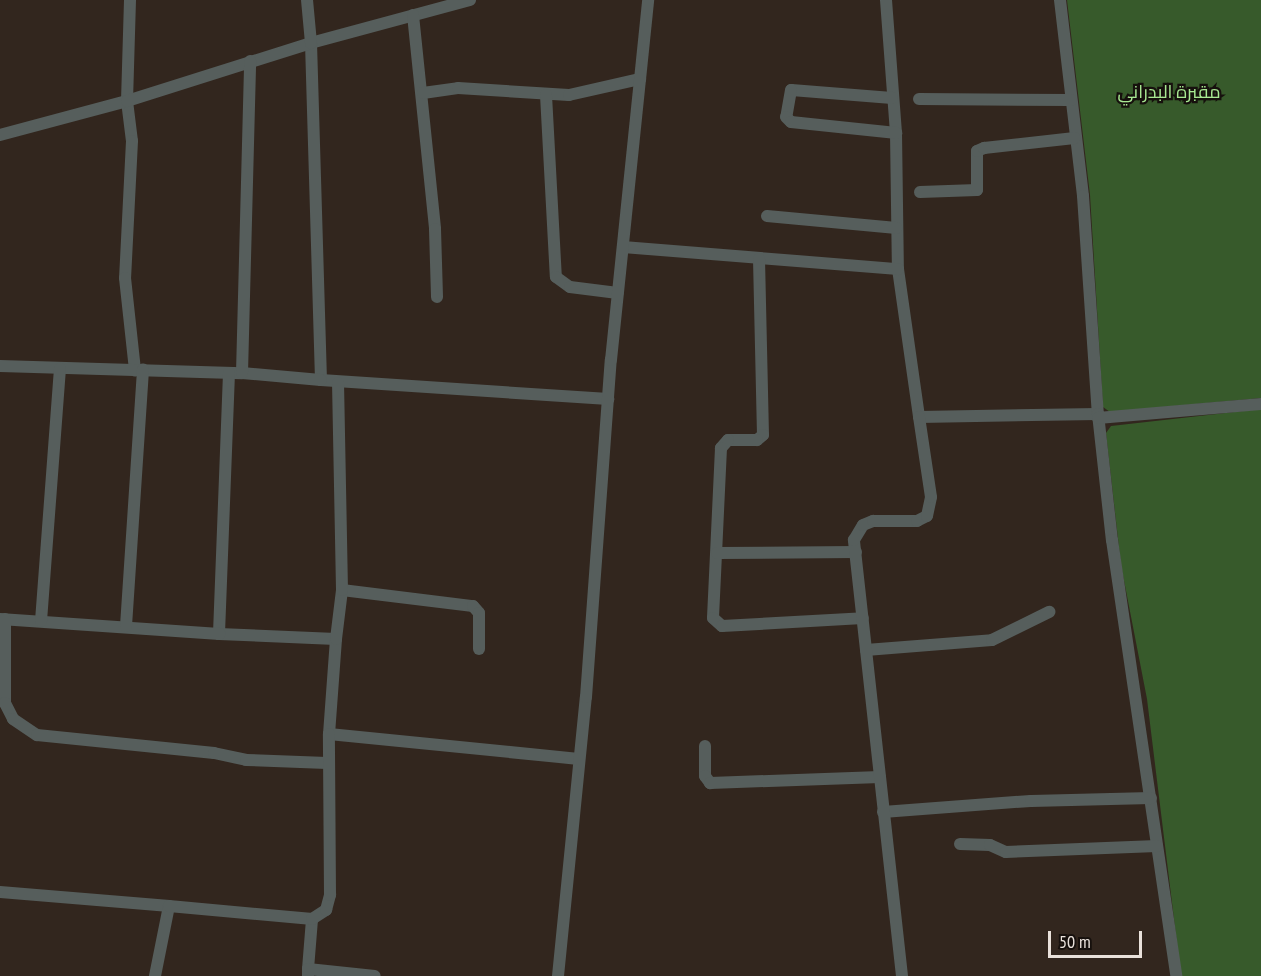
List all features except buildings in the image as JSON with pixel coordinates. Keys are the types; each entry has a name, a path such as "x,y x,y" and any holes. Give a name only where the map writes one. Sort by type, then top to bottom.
{"street":[{"path":"126,626 139,370 124,278 132,141 127,101 130,0"},
{"path":"307,0 311,43 321,380"},
{"path":"0,135 127,101 250,61 413,15 427,6 470,0"},
{"path":"558,976 579,759 608,399 648,0"},
{"path":"886,0 896,133 898,269 931,498 929,512 916,521 873,521 863,525 856,531 856,552 902,976"},
{"path":"1060,0 1074,138 1083,196 1098,416 1176,976"},
{"path":"413,15 423,93 435,229 437,297"},
{"path":"242,373 250,61"},
{"path":"423,93 458,88 569,95 640,79"},
{"path":"892,98 791,90 786,117 791,122 896,133"},
{"path":"546,95 556,277 570,287 618,293"},
{"path":"919,99 1071,100"},
{"path":"920,192 977,190 977,151 984,148 1074,138"},
{"path":"767,216 896,228"},
{"path":"623,246 898,269"},
{"path":"759,259 764,435 757,440 728,440 721,448 713,618 718,625 863,618"},
{"path":"0,366 242,373 338,383 608,399"},
{"path":"41,621 60,369"},
{"path":"219,634 229,373"},
{"path":"0,892 312,919 326,910 330,895 327,763 342,590 338,383"},
{"path":"919,417 1098,416 1261,404"},
{"path":"717,553 856,552"},
{"path":"342,590 473,606 479,613 479,649"},
{"path":"866,650 992,640 1049,612"},
{"path":"327,763 246,760 214,753 37,735 13,719 5,703 3,619 219,634 336,639"},
{"path":"329,734 579,759"},
{"path":"705,746 705,776 710,783 880,777"},
{"path":"883,812 1030,801 1151,798"},
{"path":"960,844 990,845 1006,852 1157,846"},
{"path":"155,976 169,906"},
{"path":"312,919 308,972 375,976"}],"green space":[{"name":"مقبرة البدراني","path":"1067,0 1261,0 1261,398 1110,412 1103,407 1090,195"},
{"path":"1261,409 1261,976 1181,976 1147,699 1121,565 1106,433 1111,426"}]}
